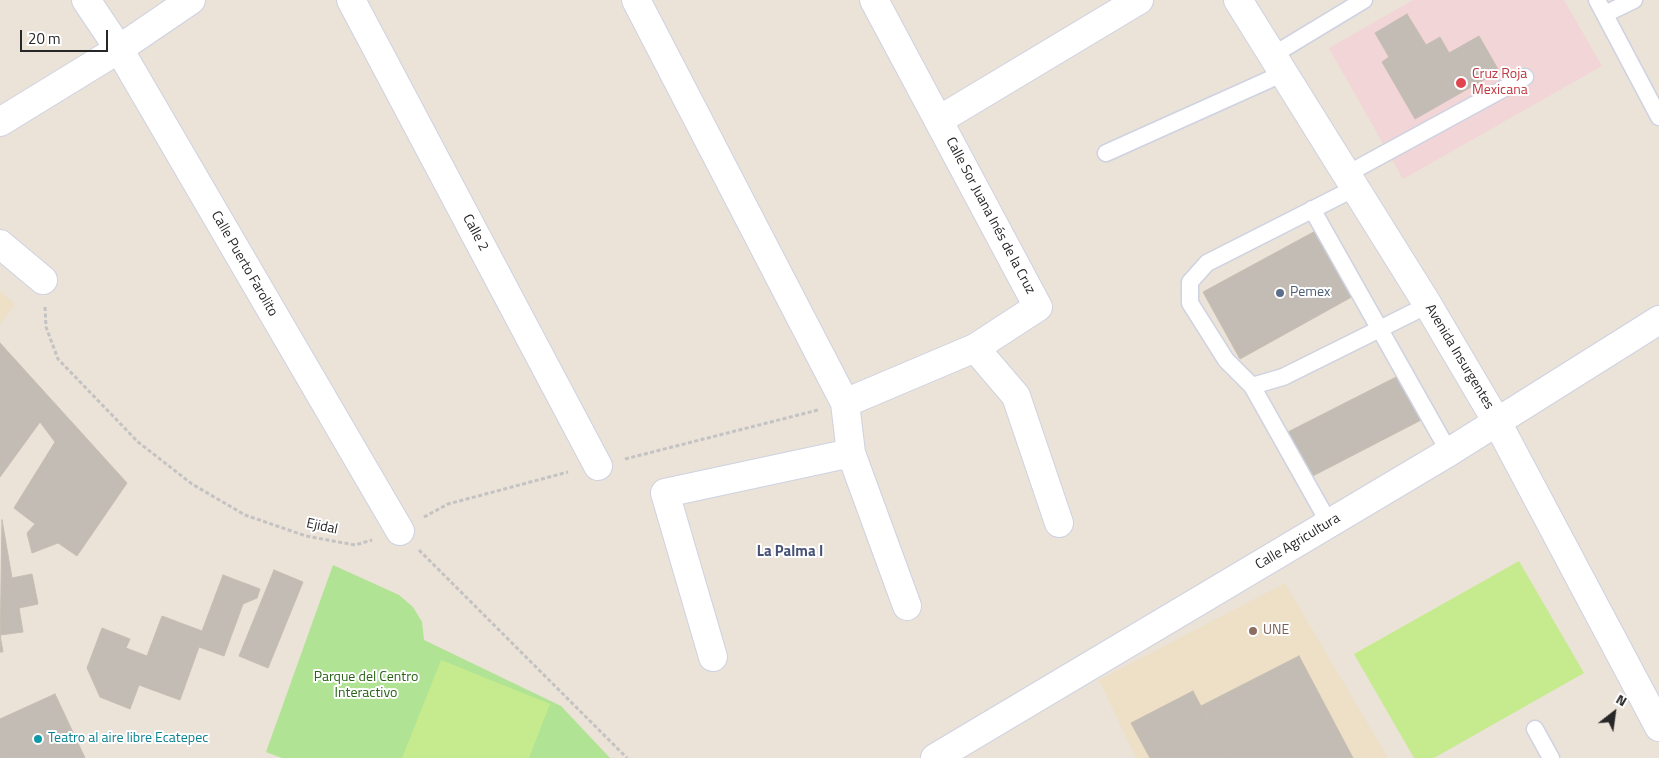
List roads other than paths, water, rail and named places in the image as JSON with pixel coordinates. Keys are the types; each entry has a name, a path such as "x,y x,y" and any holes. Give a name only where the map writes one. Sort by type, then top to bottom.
{"street":[{"name":"Calle Puerto Farolito","path":"86,0 119,49 400,531"},
{"path":"0,122 119,49 191,0"},
{"name":"Calle 2","path":"352,0 598,466"},
{"path":"636,0 845,403 851,453 907,606"},
{"name":"Calle Sor Juana Inés de la Cruz","path":"845,403 976,348 1038,307 874,0"},
{"path":"939,120 1139,0"},
{"name":"Avenida Insurgentes","path":"1238,0 1428,305 1497,422 1659,727"},
{"path":"0,244 43,280"},
{"name":"Calle Agricultura","path":"935,758 1449,452 1659,320"},
{"path":"976,348 1016,396 1059,523"},
{"path":"713,658 665,493 851,453"}],"lane":[{"path":"1106,153 1279,64 1364,0"},
{"path":"1634,0 1601,7 1659,117"},
{"path":"1329,523 1252,386 1226,360 1190,304 1190,282 1207,263 1312,209 1351,181 1525,77"},
{"path":"1312,209 1449,452"},
{"path":"1252,386 1283,377 1428,305"},
{"path":"1535,730 1550,758"}],"place":[{"name":"Cruz Roja Mexicana","path":"1461,83"},
{"name":"Pemex","path":"1280,293"},
{"name":"UNE","path":"1253,631"},
{"name":"Teatro al aire libre Ecatepec","path":"38,739"}],"district":[{"name":"La Palma I","path":"790,552"}],"park label":[{"name":"Parque del Centro Interactivo","path":"366,686"}]}
